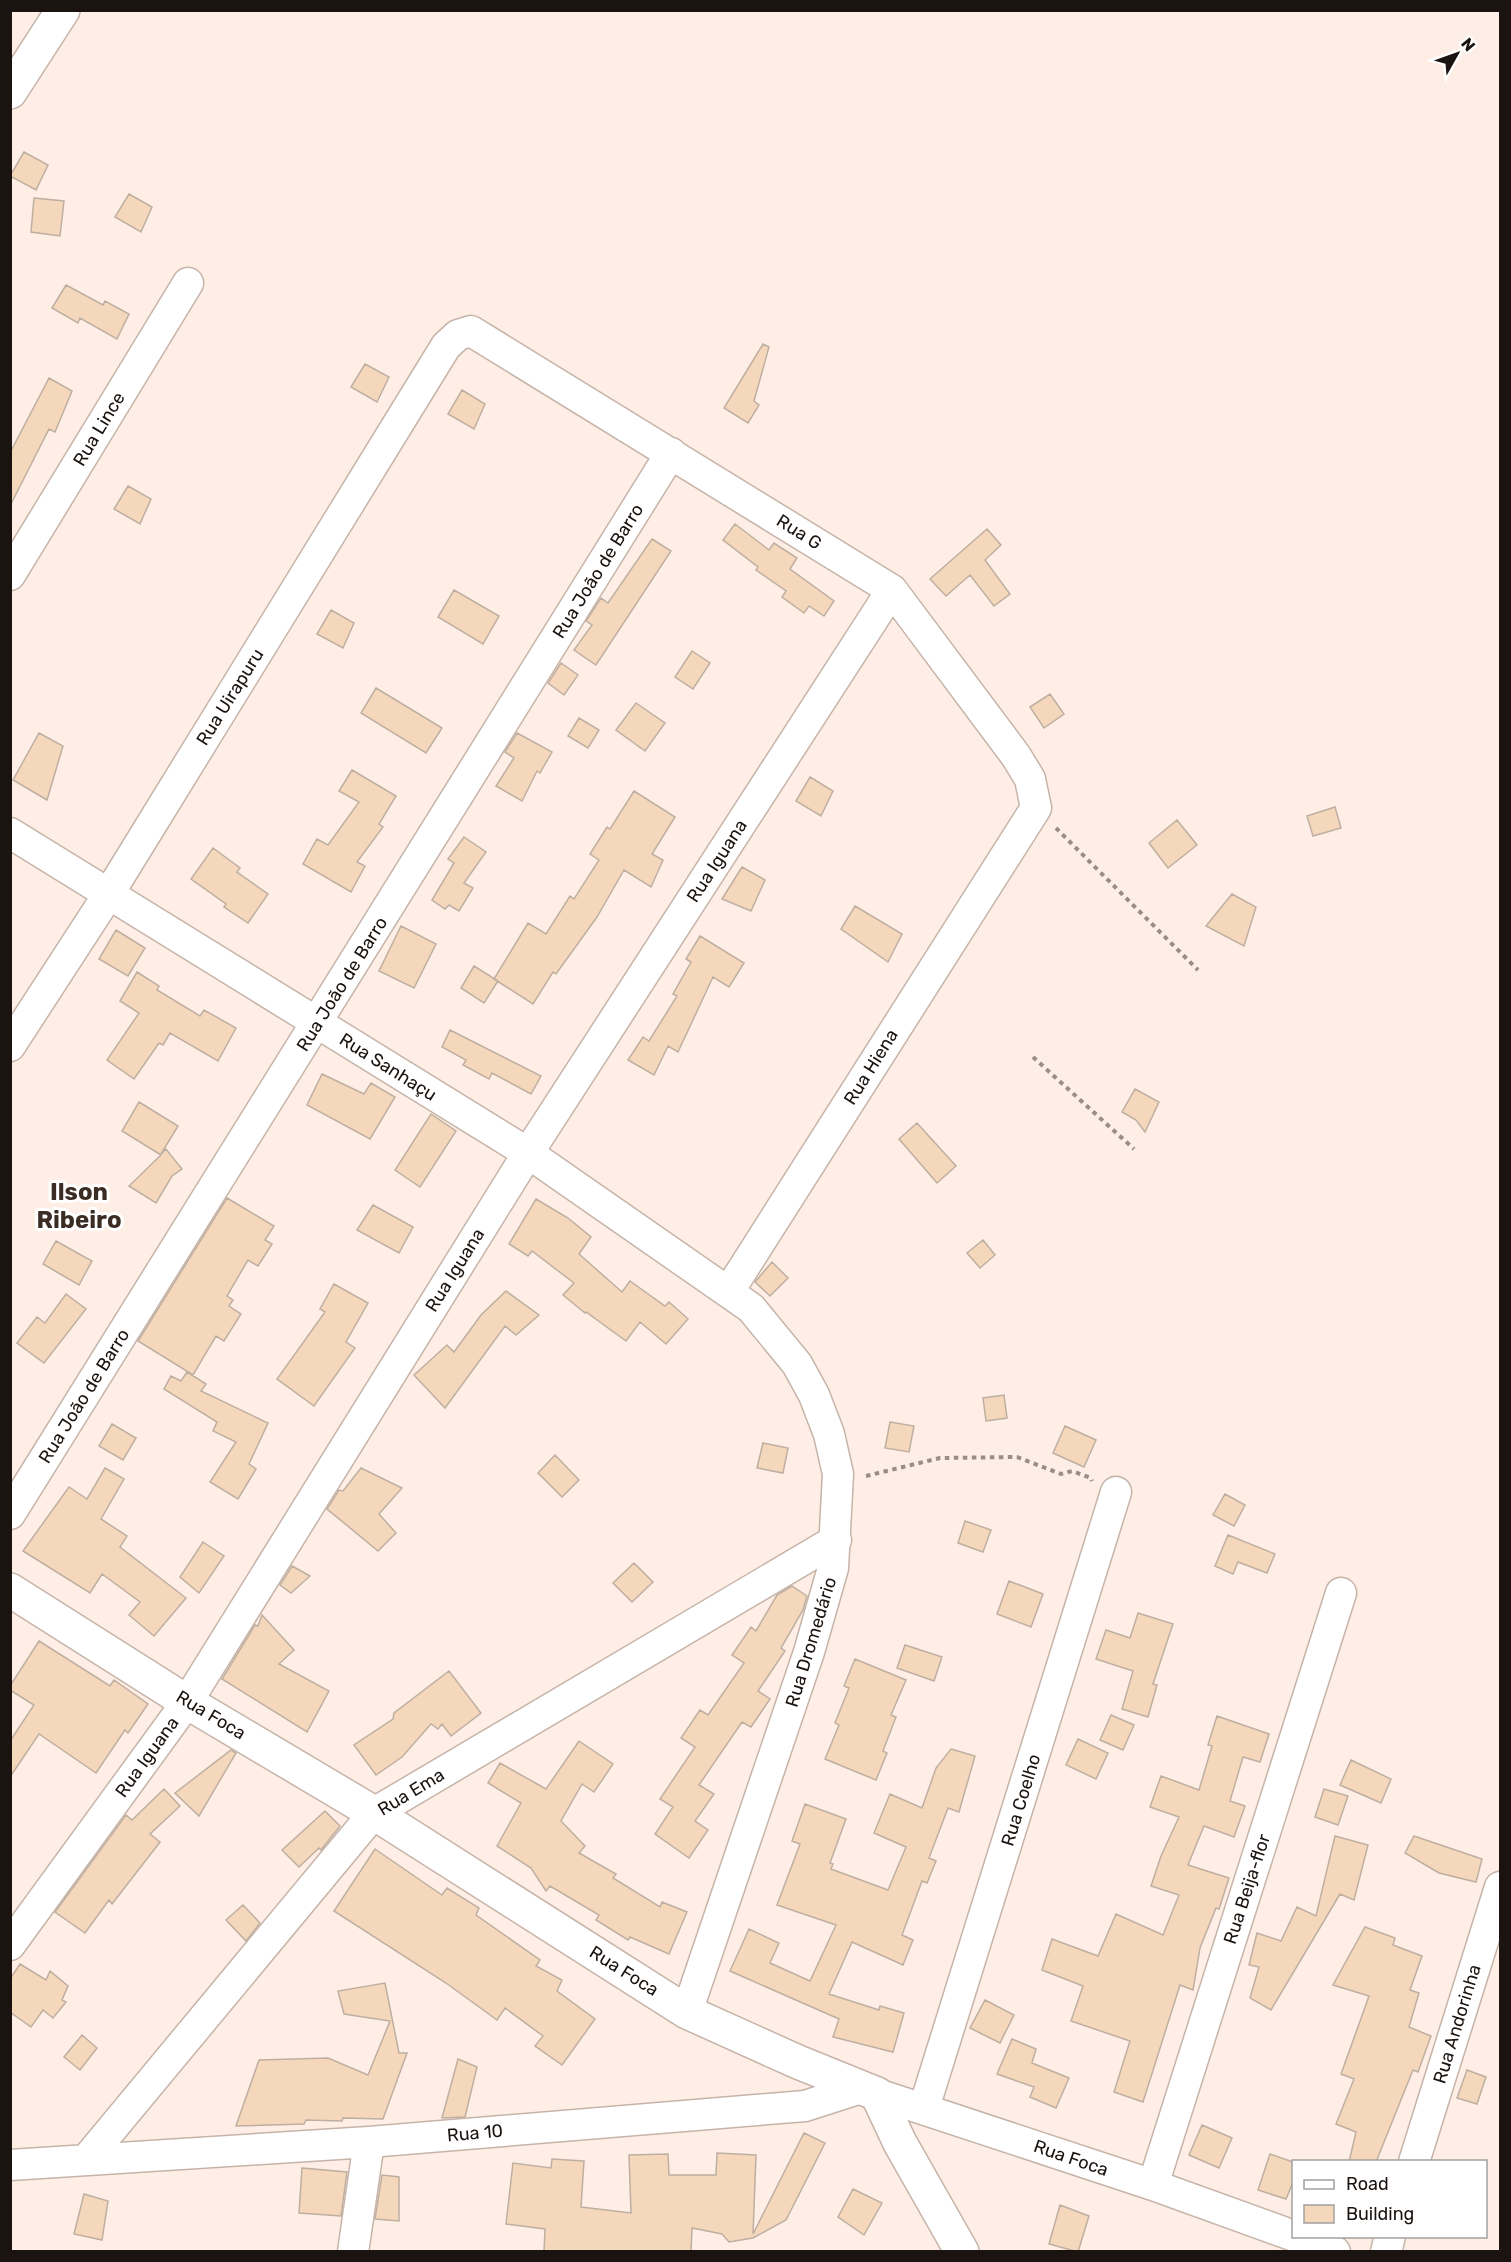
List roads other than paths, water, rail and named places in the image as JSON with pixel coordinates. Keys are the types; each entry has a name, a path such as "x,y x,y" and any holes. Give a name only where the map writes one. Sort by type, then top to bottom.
{"street":[{"path":"10,92 63,10"},
{"name":"Rua Lince","path":"10,575 188,283"},
{"name":"Rua G","path":"446,346 458,335 471,331 485,337 892,590 1016,756 1030,779 1036,808 1013,843"},
{"name":"Rua Uirapuru","path":"10,1046 108,895 446,346"},
{"name":"Rua João de Barro","path":"10,1514 671,453"},
{"name":"Rua Iguana","path":"10,1945 187,1702 528,1153 892,590"},
{"name":"Rua Sanhaçu","path":"10,833 528,1153 729,1291"},
{"name":"Rua Hiena","path":"729,1291 1013,843"},
{"name":"Rua Dromedário","path":"687,2012 809,1652 833,1568 836,1540 838,1474 829,1434 814,1395 797,1364 758,1316 729,1291"},
{"name":"Rua Coelho","path":"924,2108 1104,1491"},
{"name":"Rua Ema","path":"86,2160 374,1813 836,1540"},
{"name":"Rua Foca","path":"10,1590 187,1702 374,1813 687,2012 869,2091 1292,2235"},
{"name":"Rua Beija-flor","path":"1153,2186 1341,1593"},
{"name":"Rua Andorinha","path":"1415,2160 1500,1887"},
{"path":"869,2091 962,2252"},
{"name":"Rua 10","path":"10,2165 369,2142 805,2106 869,2091"},
{"path":"353,2252 369,2142"},
{"name":"Rua Foca","path":"1299,2238 1335,2252"}],"district":[{"name":"Ilson Ribeiro","path":"79,1206"}]}
